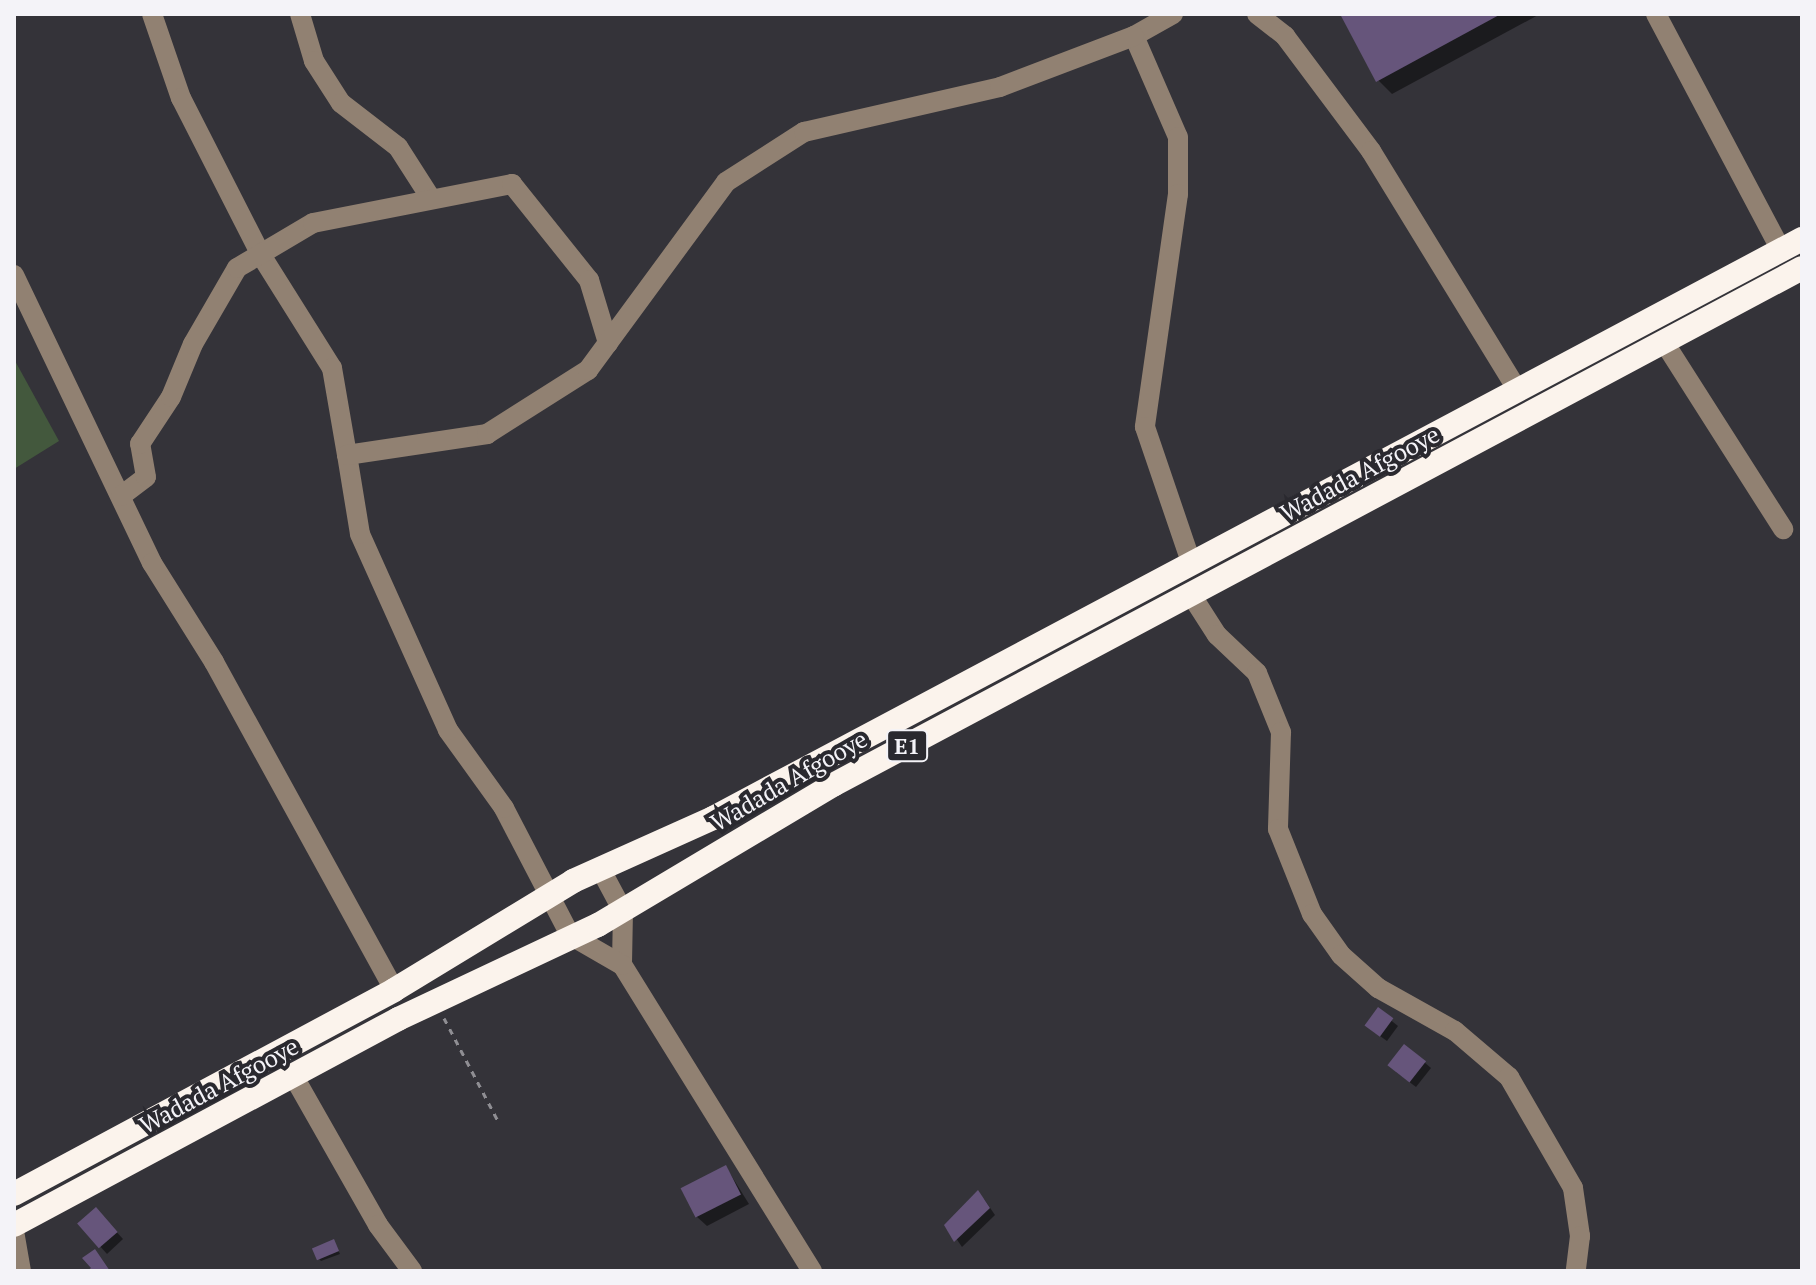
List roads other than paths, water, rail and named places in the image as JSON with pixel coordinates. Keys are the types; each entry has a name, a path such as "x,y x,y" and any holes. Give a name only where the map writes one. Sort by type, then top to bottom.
{"highway":[{"name":"Wadada Afgooye","path":"14,1194 394,990 550,896 713,818 1792,244"},
{"name":"Wadada Afgooye","path":"14,1228 434,1001 623,911 833,785 1802,268"}],"street":[{"path":"152,14 181,98 261,255 332,368 360,534 448,730 504,808 570,935 622,965 812,1271"},
{"path":"300,14 314,61 341,103 398,147 430,197"},
{"path":"347,455 487,434 588,370 726,182 804,132 1000,87 1134,36 1173,14"},
{"path":"1257,14 1285,36 1371,151 1517,389"},
{"path":"1656,14 1792,244"},
{"path":"1134,36 1178,137 1178,194 1145,427 1191,562"},
{"path":"121,496 146,477 140,444 171,397 193,344 237,268 313,223 430,197 512,184 589,280 608,343"},
{"path":"14,275 152,563 214,662 394,990"},
{"path":"1664,342 1783,529"},
{"path":"1190,593 1217,635 1257,673 1281,732 1278,829 1312,914 1341,955 1378,988 1455,1031 1509,1077 1573,1188 1580,1236 1576,1271"},
{"path":"601,870 623,911 622,965"},
{"path":"294,1077 378,1225 412,1271"},
{"path":"14,1228 21,1271"}]}
